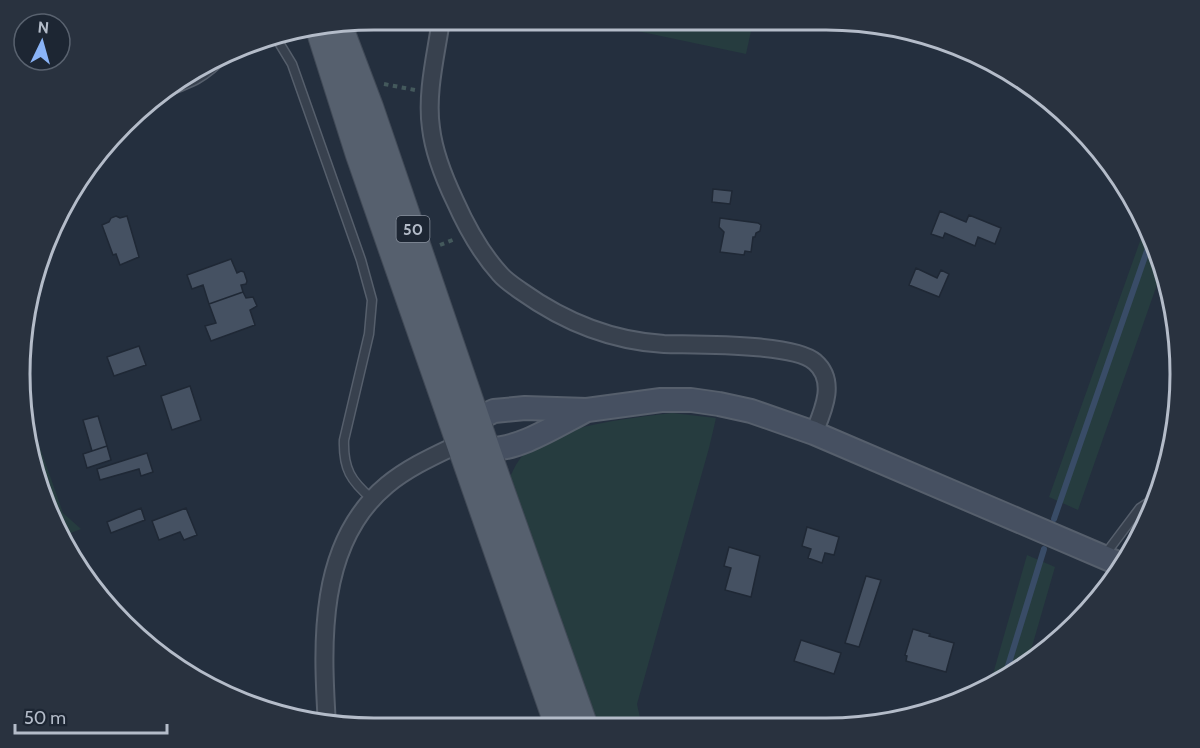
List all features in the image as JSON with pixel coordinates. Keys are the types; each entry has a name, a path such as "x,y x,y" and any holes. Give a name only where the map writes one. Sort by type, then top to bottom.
{"main road":[{"name":"50","path":"342,32 417,240 487,450 582,718"},
{"name":"50","path":"321,34 359,154 555,718"}],"street":[{"path":"440,30 431,92 431,128 443,177 470,234 502,276 534,300 575,322 612,336 660,344 767,348 803,354 820,367 827,385 825,402 814,433"},
{"path":"326,715 324,670 326,620 332,578 341,548 356,519 385,486 408,469 459,444 477,419 494,411 525,408 587,410 661,399 691,400 751,411 814,433 1112,560"},
{"path":"459,444 487,450 510,445 532,438 587,410"}],"lane":[{"path":"280,43 292,64 361,260 372,300 369,334 344,440 347,471 358,487 372,500"},
{"path":"190,84 209,72"},
{"path":"1112,560 1140,508 1144,505"}],"path":[{"path":"380,83 431,92"}],"green space":[{"path":"633,30 751,30 746,54"},
{"path":"1142,237 1157,283 1078,510 1049,497"},
{"path":"672,413 716,418 637,704 640,718 593,718 509,480 516,464 536,444 567,431 638,417"},
{"path":"36,437 63,513 81,529 69,534 65,526 48,485"},
{"path":"1027,555 1055,567 1031,650 993,675"}],"building":[{"path":"713,189 732,191 730,204 712,202"},
{"path":"940,211 966,222 969,215 1001,228 995,244 978,237 975,246 945,233 943,238 931,234"},
{"path":"116,216 120,218 127,216 139,257 120,265 116,254 113,255 102,225"},
{"path":"720,218 761,225 760,231 753,237 751,252 745,251 744,255 720,252 724,232 719,227"},
{"path":"231,259 237,273 244,272 247,281 246,284 241,285 243,292 209,304 203,285 192,289 187,275"},
{"path":"916,268 937,278 941,270 949,274 939,297 909,285"},
{"path":"243,292 246,298 253,297 257,306 250,310 255,325 211,341 205,326 216,323 209,304"},
{"path":"139,346 146,365 114,376 107,357"},
{"path":"190,386 201,420 172,430 161,396"},
{"path":"98,416 107,446 92,451 83,420"},
{"path":"107,446 111,460 87,468 83,454"},
{"path":"147,453 153,472 141,476 139,469 100,480 97,469"},
{"path":"141,508 145,520 111,533 107,522"},
{"path":"186,508 197,535 184,540 180,532 159,540 152,521"},
{"path":"807,527 839,537 834,555 825,553 822,563 808,558 811,549 802,546"},
{"path":"729,547 760,556 751,597 725,590 731,568 724,566"},
{"path":"866,576 881,580 859,647 845,643"},
{"path":"913,629 954,643 946,672 906,661 907,656 905,655"},
{"path":"801,640 841,653 834,674 794,661"}],"waterway":[{"path":"1054,519 1147,250"},
{"path":"1008,666 1044,549"}]}
